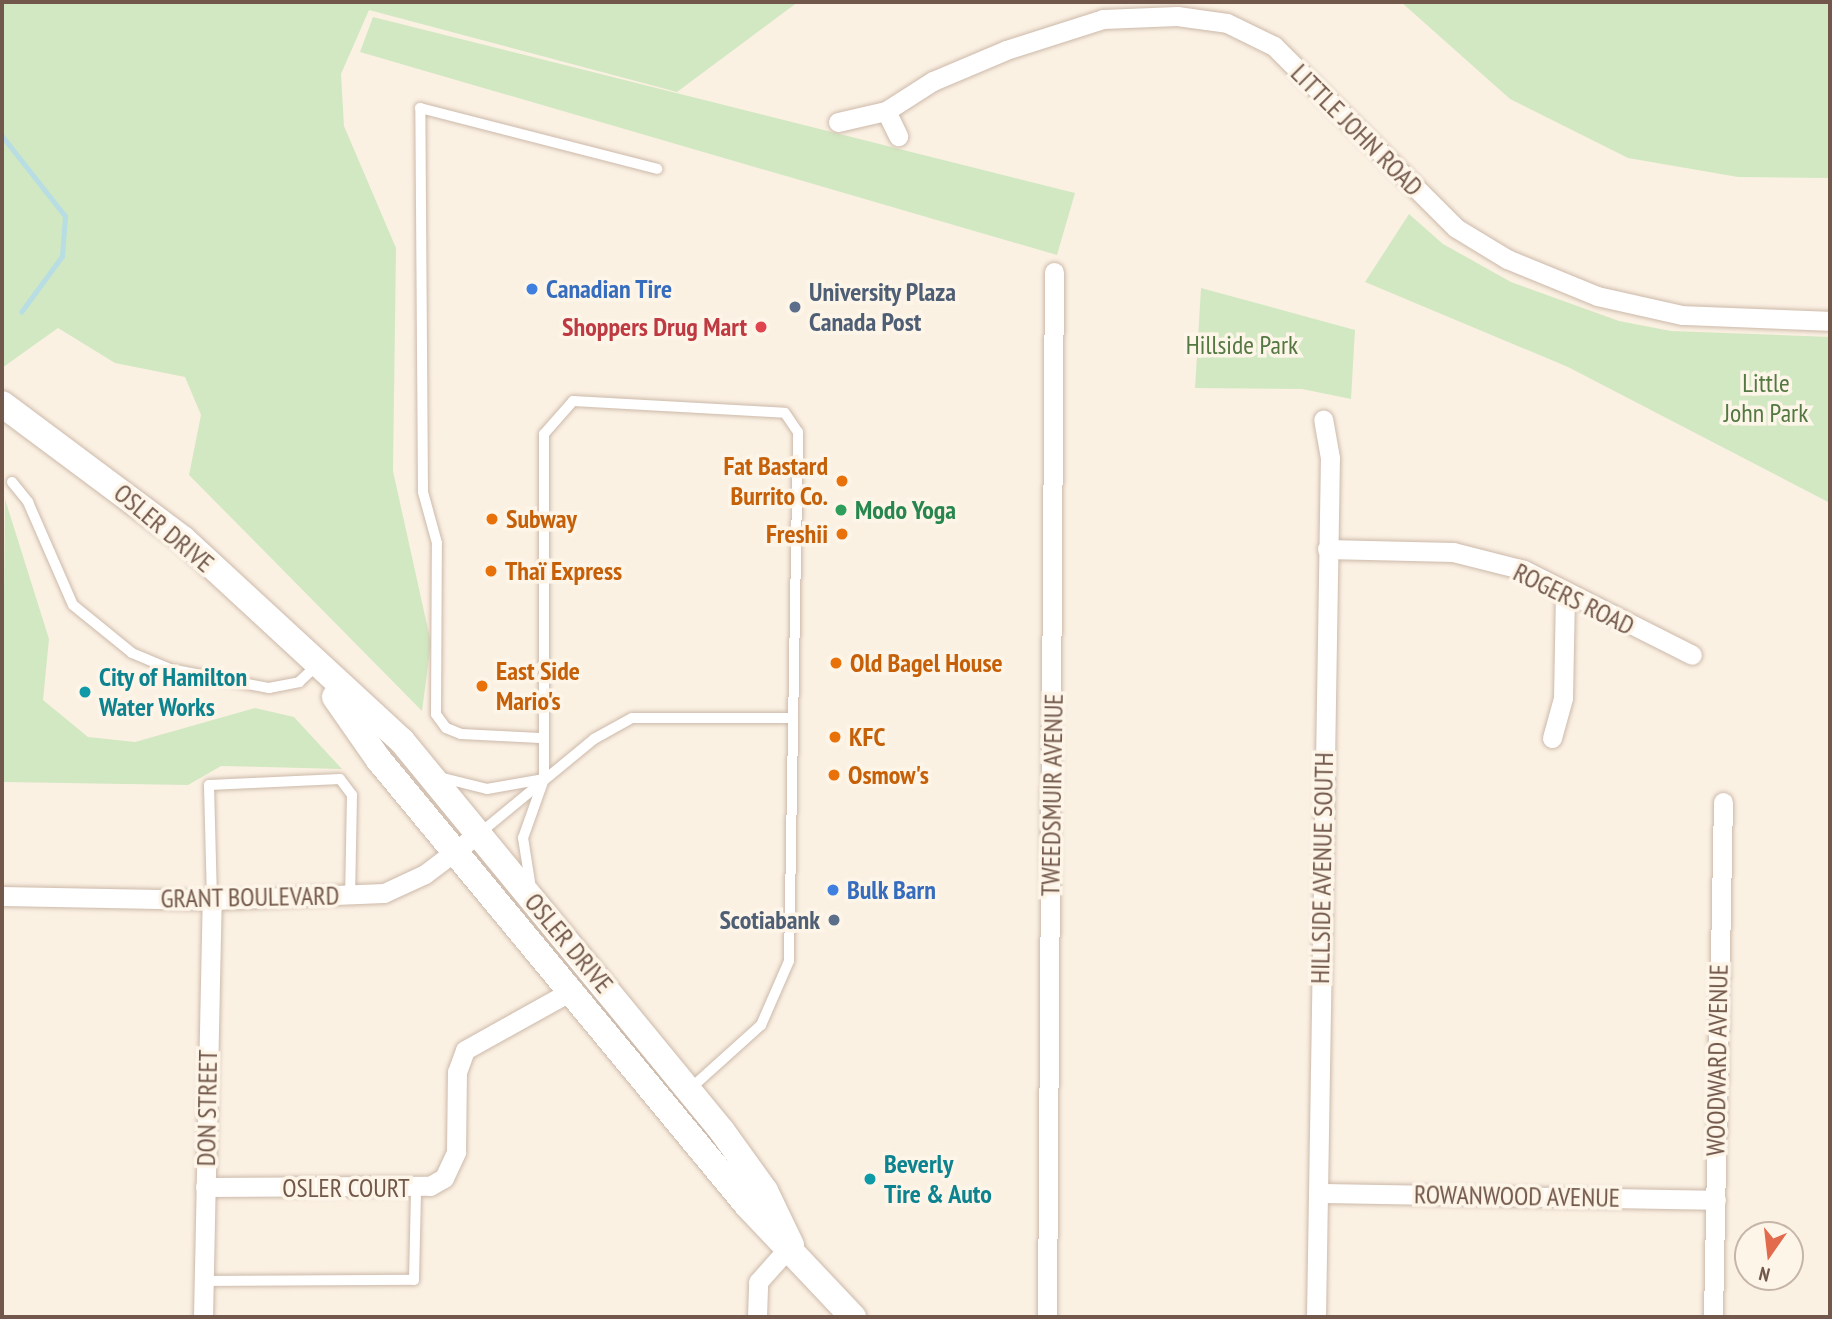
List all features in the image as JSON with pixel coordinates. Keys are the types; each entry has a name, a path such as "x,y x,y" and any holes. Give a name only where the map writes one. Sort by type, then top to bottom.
{"main road":[{"name":"OSLER DRIVE","path":"2,404 183,539 315,667 429,772 689,1089 765,1191 791,1245"},
{"name":"OSLER DRIVE","path":"315,667 379,760 569,992 748,1206 791,1245 853,1317"}],"street":[{"name":"LITTLE JOHN ROAD","path":"838,122 886,111 993,55 1103,19 1177,16 1227,23 1273,46 1456,228 1507,259 1597,296 1682,315 1830,321"},
{"path":"886,111 898,136"},
{"name":"TWEEDSMUIR AVENUE","path":"1046,1317 1054,272"},
{"name":"HILLSIDE AVENUE SOUTH","path":"1315,1317 1330,458 1323,420"},
{"name":"ROGERS ROAD","path":"1327,549 1453,552 1524,570 1565,594 1692,655"},
{"path":"1552,737 1563,698 1565,594"},
{"name":"WOODWARD AVENUE","path":"1713,1317 1723,802"},
{"name":"GRANT BOULEVARD","path":"2,896 212,900 384,893 455,853 479,833"},
{"name":"DON STREET","path":"203,1317 212,900"},
{"name":"OSLER COURT","path":"205,1187 416,1190 444,1178 451,1166 457,1072 466,1050 569,992"},
{"name":"ROWANWOOD AVENUE","path":"1318,1193 1716,1200"},
{"path":"757,1317 758,1282 791,1245"}],"lane":[{"path":"540,738 461,734 446,728 436,714 437,543 424,492 420,108 657,169"},
{"path":"542,911 522,849 544,779 540,738 544,433 573,401 775,409 797,424 787,974 755,1033 666,1107"},
{"path":"12,482 28,502 73,605 132,653 170,669 268,688 299,682 315,667"},
{"path":"479,833 594,739 637,717 793,718"},
{"path":"429,772 487,789 544,779"},
{"path":"212,900 209,785 340,779 352,795 350,895"},
{"path":"203,1281 414,1280 416,1190"}],"green space":[{"path":"2,2 798,2 677,92 369,10 341,74 344,126 396,248 393,471 431,643 422,711 189,475 201,415 185,377 115,363 58,328 2,368"},
{"path":"1401,2 1830,2 1830,178 1738,177 1628,158 1510,99"},
{"path":"373,17 1075,193 1057,255 360,52"},
{"name":"Little John Park","path":"1409,214 1443,244 1511,282 1619,321 1671,331 1830,337 1830,503 1568,367 1365,282"},
{"name":"Hillside Park","path":"1201,288 1355,330 1351,399 1302,389 1195,388"},
{"path":"5,499 49,639 43,700 88,737 135,742 255,708 294,717 342,769 221,766 188,785 2,782"}],"waterway":[{"path":"2,136 65,216 62,256 21,312"}],"place":[{"name":"Canadian Tire","path":"532,289"},
{"name":"University Plaza Canada Post","path":"795,307"},
{"name":"Shoppers Drug Mart","path":"761,327"},
{"name":"Fat Bastard Burrito Co.","path":"842,481"},
{"name":"Modo Yoga","path":"841,510"},
{"name":"Subway","path":"492,519"},
{"name":"Freshii","path":"842,534"},
{"name":"Thaï Express","path":"491,571"},
{"name":"Old Bagel House","path":"836,663"},
{"name":"East Side Mario's","path":"482,686"},
{"name":"City of Hamilton Water Works","path":"85,692"},
{"name":"KFC","path":"835,737"},
{"name":"Osmow's","path":"834,775"},
{"name":"Bulk Barn","path":"833,890"},
{"name":"Scotiabank","path":"834,920"},
{"name":"Beverly Tire & Auto","path":"870,1179"}]}
